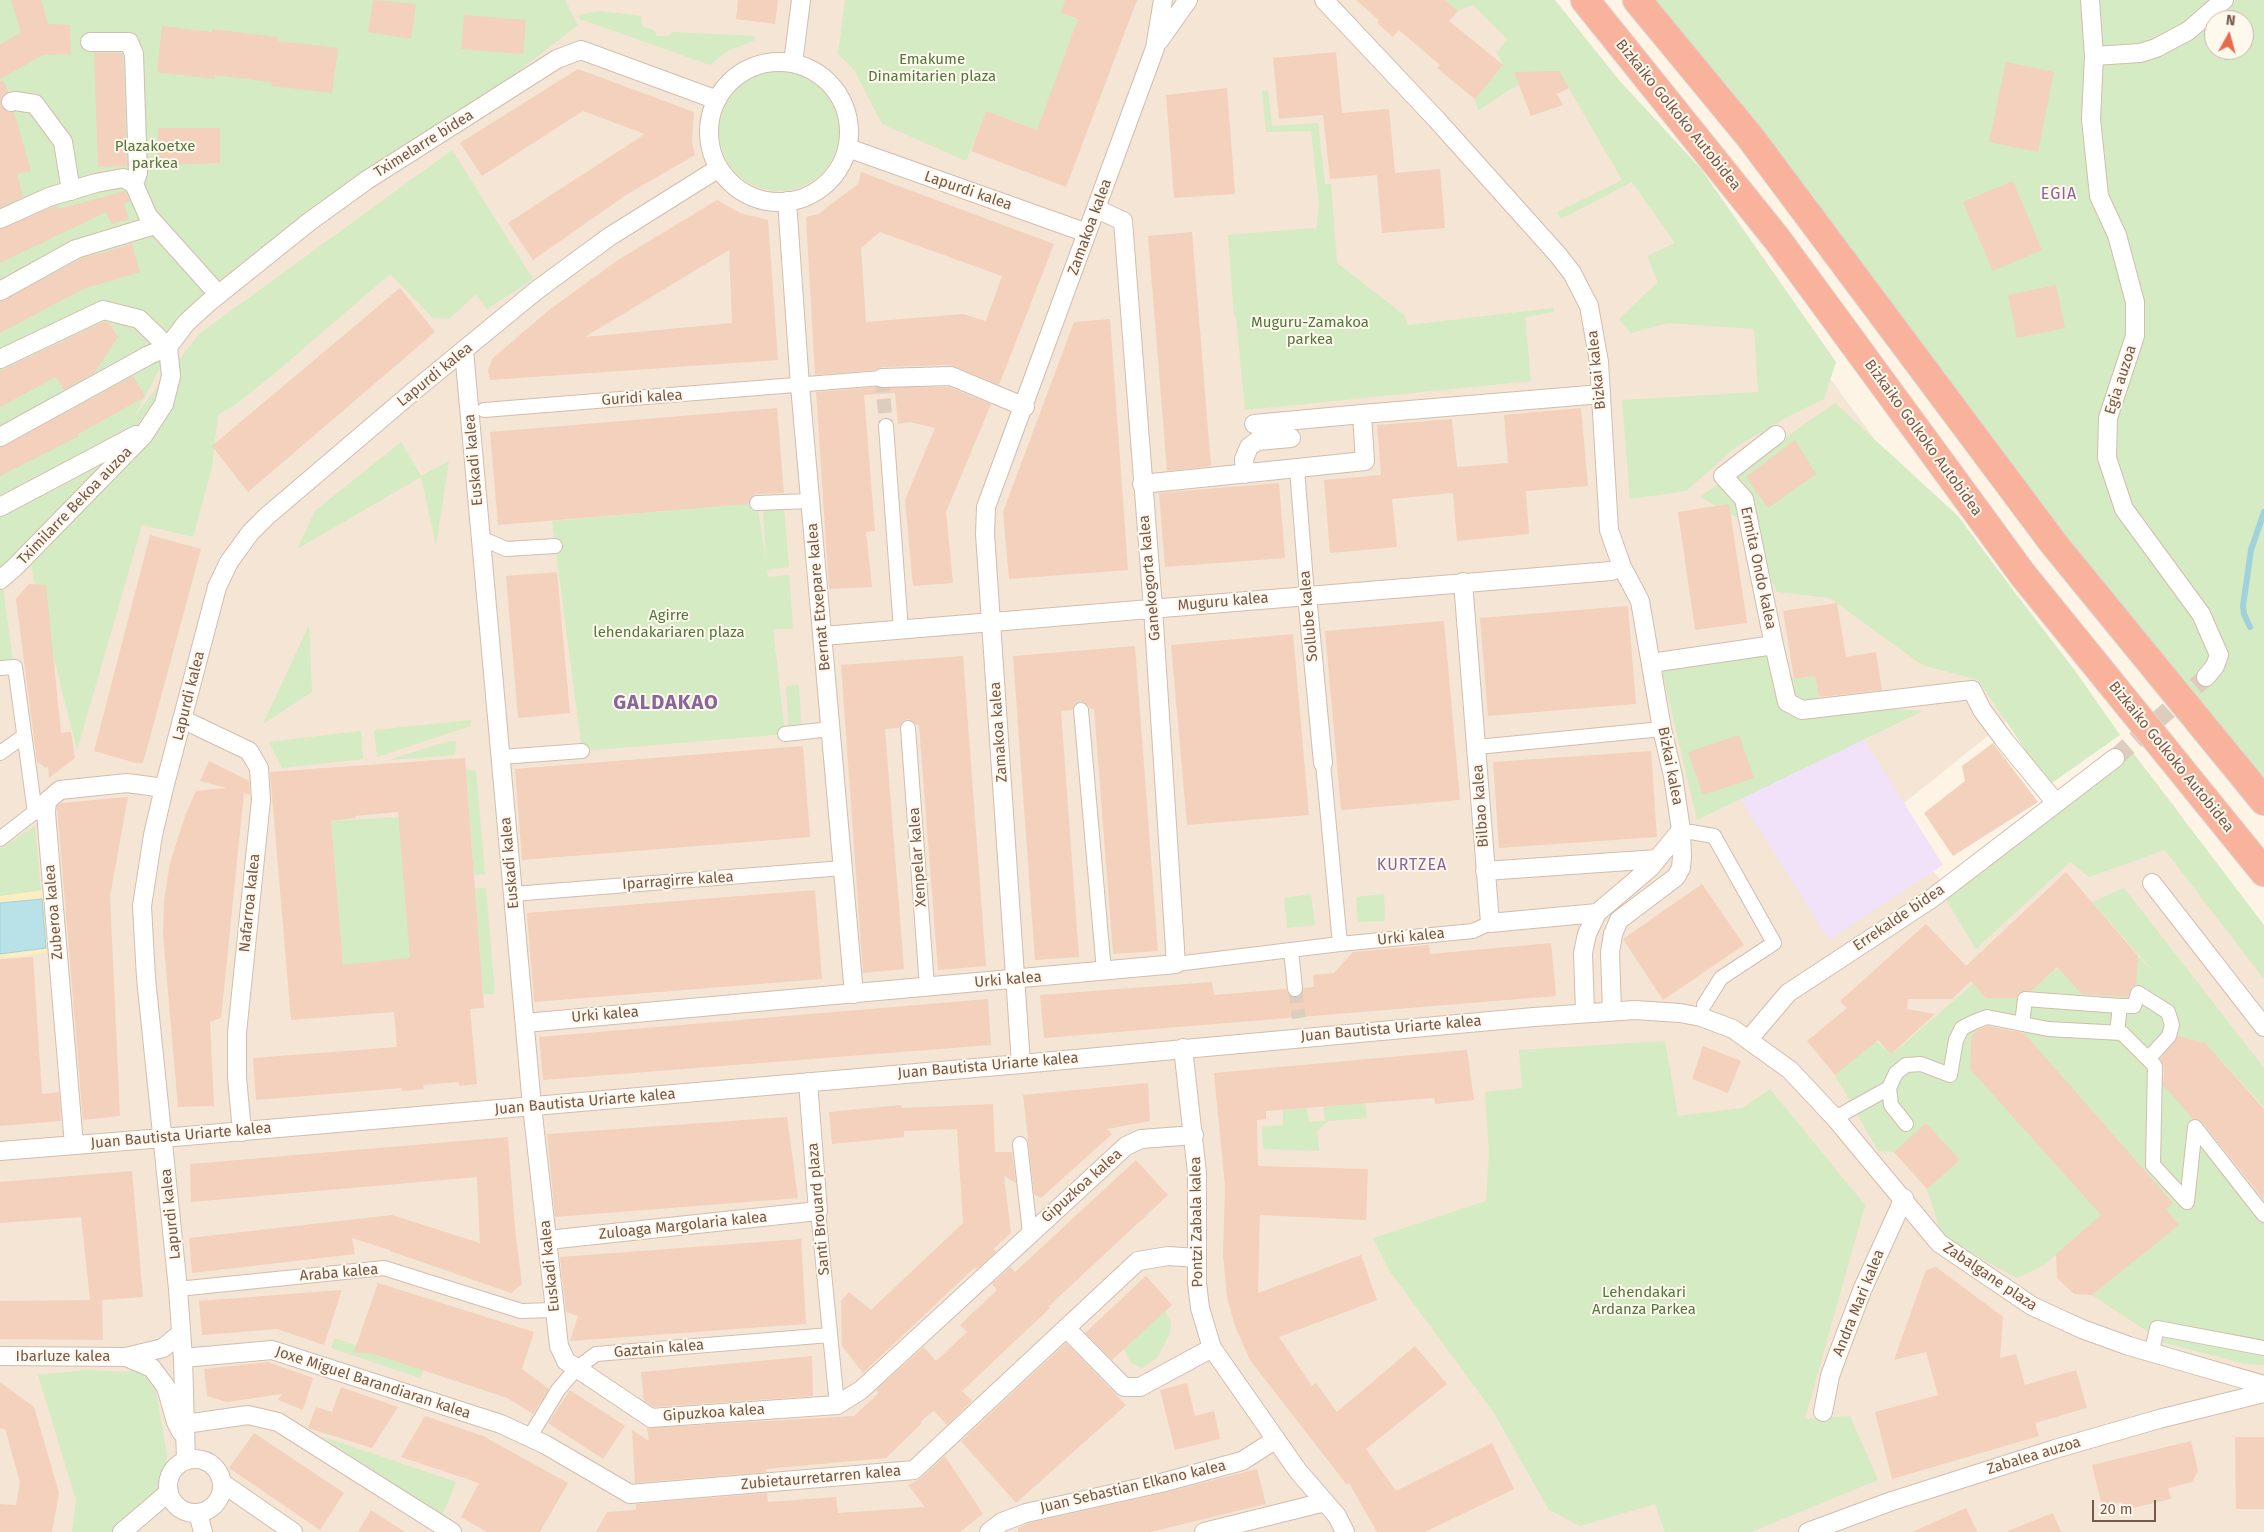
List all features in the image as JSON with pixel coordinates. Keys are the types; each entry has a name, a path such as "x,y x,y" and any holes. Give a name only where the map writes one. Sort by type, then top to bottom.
{"highway":[{"name":"Bizkaiko Golkoko Autobidea","path":"1585,0 1777,240 2023,575 2264,872"},
{"path":"1637,0 1750,137 2054,544 2264,801"}],"street":[{"path":"793,63 801,0"},
{"name":"Zamakoa kalea","path":"1021,1064 985,534 986,507 1025,406 1155,48 1163,0"},
{"name":"Zamakoa kalea","path":"1155,48 1188,0"},
{"name":"Bizkai kalea","path":"1324,0 1437,120 1572,273 1589,306 1599,362 1609,530 1622,567 1640,601 1662,729 1686,831 1681,868 1676,876 1619,920 1613,934 1610,953 1612,1011"},
{"name":"Egia auzoa","path":"2090,0 2094,56 2091,120 2099,196 2117,234 2135,302 2135,336 2108,418 2107,458 2124,509 2201,614 2219,655 2215,666 2206,677"},
{"path":"2094,56 2140,53 2156,48 2188,31 2224,0"},
{"path":"90,42 129,42 134,54 138,173 134,184"},
{"name":"Tximelarre bidea","path":"168,347 186,323 218,294 309,222 368,180 557,59 581,50 717,100"},
{"path":"770,62 793,63 814,71 832,85 844,104 849,126 848,148 839,169 824,186 803,198 787,201 754,198 734,186 719,168 710,145 710,121 717,100 730,82 749,69 770,62"},
{"path":"11,102 35,104 63,142 71,191"},
{"name":"Lapurdi kalea","path":"848,148 1087,233"},
{"name":"Lapurdi kalea","path":"186,1461 184,1358 146,978 142,906 164,788 217,587 229,562 250,533 267,516 537,290 609,236 719,168"},
{"path":"0,219 49,197 123,178 134,184 148,216 155,225 218,294"},
{"name":"Bernat Etxepare kalea","path":"787,201 800,386 854,994"},
{"name":"Ganekogorta kalea","path":"1097,209 1123,221 1153,608 1176,964"},
{"path":"0,291 76,249 155,225"},
{"path":"0,359 103,310 139,319 168,347 149,354 0,437"},
{"name":"Tximilarre Bekoa auzoa","path":"0,580 21,561 143,436 164,404 171,376 168,347"},
{"name":"Euskadi kalea","path":"464,351 532,1106 548,1240 554,1310 559,1346 566,1361 576,1369"},
{"path":"882,378 950,376 1025,406"},
{"name":"Guridi kalea","path":"484,410 882,378"},
{"path":"1254,424 1601,394"},
{"path":"1142,484 1365,461 1362,414"},
{"path":"886,426 901,630"},
{"name":"Tximilarre Bekoa auzoa","path":"0,508 148,429"},
{"name":"Ermita Ondo kalea","path":"1776,435 1723,476 1744,499 1787,702 1802,710 1972,690 1982,710 2005,741 2056,803"},
{"path":"1245,474 1244,459 1249,448 1257,441 1292,438"},
{"name":"Sollube kalea","path":"1297,469 1323,763"},
{"path":"757,503 810,501"},
{"path":"481,538 506,549 556,546"},
{"name":"Muguru kalea","path":"823,636 1611,570 1622,567"},
{"name":"Bilbao kalea","path":"1463,582 1490,923"},
{"name":"Ermita Ondo kalea","path":"1651,662 1774,645"},
{"path":"0,668 16,667 24,736 41,807"},
{"path":"1081,710 1104,971"},
{"name":"Nafarroa kalea","path":"182,719 228,739 249,751 259,768 261,800 236,1033 237,1077 242,1132"},
{"name":"Xenpelar kalea","path":"908,728 928,987"},
{"path":"785,734 831,729"},
{"path":"1477,747 1662,729"},
{"path":"0,753 24,736"},
{"path":"501,757 582,751"},
{"name":"Errekalde bidea","path":"1749,1039 1788,993 1931,899 2115,758"},
{"path":"1323,763 1340,944"},
{"path":"0,839 60,790 127,783 164,788"},
{"name":"Zuberoa kalea","path":"41,807 46,823 74,1145"},
{"path":"1585,1012 1583,953 1587,934 1597,913 1686,831 1714,836 1774,943 1722,978 1704,1004"},
{"path":"1485,872 1657,859"},
{"name":"Iparragirre kalea","path":"513,894 843,868"},
{"path":"2152,882 2264,1027"},
{"path":"1490,923 1597,913"},
{"name":"Urki kalea","path":"525,1022 1176,964 1340,944 1473,931 1490,923"},
{"path":"1291,950 1295,989"},
{"path":"2022,1024 2025,999 2134,1006 2138,993 2168,1012 2172,1025 2169,1036 2148,1059"},
{"path":"2117,1032 2120,1006"},
{"name":"Juan Bautista Uriarte kalea","path":"0,1151 242,1132 1021,1064 1585,1012 1635,1010 1680,1012 1702,1017 1733,1029 1749,1039 1790,1070 1835,1118 1904,1198"},
{"path":"1906,1124 1892,1105 1889,1088 1896,1073 1906,1066 1921,1064 1950,1075 1956,1040 1962,1028 1987,1017 2048,1029 2122,1032 2155,1066 2153,1165 2187,1202 2196,1127 2264,1215"},
{"name":"Pontzi Zabala kalea","path":"1183,1048 1197,1173 1196,1283 1200,1308 1212,1348 1298,1471 1337,1516 1345,1532"},
{"name":"Santi Brouard plaza","path":"808,1082 830,1335"},
{"path":"1835,1118 1889,1088"},
{"name":"Gipuzkoa kalea","path":"576,1369 651,1418 837,1405 861,1390 1030,1232 1126,1146 1141,1138 1194,1135"},
{"name":"Gipuzkoa kalea","path":"1020,1144 1030,1232"},
{"name":"Zabalgane plaza","path":"1904,1198 1939,1242 2032,1306 2082,1329 2129,1346 2152,1351 2264,1385"},
{"name":"Andra Mari kalea","path":"1823,1412 1830,1376 1841,1346 1863,1288 1904,1198"},
{"name":"Zuloaga Margolaria kalea","path":"548,1240 818,1212"},
{"name":"Zubietaurretarren kalea","path":"529,1438 546,1445 630,1494 914,1470 1138,1261 1168,1256 1196,1258"},
{"name":"Araba kalea","path":"178,1289 384,1268 521,1311 554,1310"},
{"path":"1066,1328 1124,1388 1140,1387 1212,1348"},
{"path":"2152,1351 2157,1328 2201,1338 2264,1348"},
{"name":"Ibarluze kalea","path":"0,1356 126,1357 163,1348 181,1333"},
{"path":"830,1335 837,1405"},
{"name":"Gaztain kalea","path":"529,1438 558,1390 576,1369 596,1354 830,1335"},
{"name":"Joxe Miguel Barandiaran kalea","path":"184,1358 272,1350 501,1424 529,1438"},
{"name":"Ibarluze kalea","path":"126,1357 152,1368 166,1387 176,1422 185,1432"},
{"name":"Zabalea auzoa","path":"1808,1532 1892,1501 2055,1449 2187,1412 2264,1393"},
{"path":"185,1432 248,1415 278,1422 452,1532"},
{"name":"Juan Sebastian Elkano kalea","path":"989,1532 1002,1522 1026,1513 1161,1483 1242,1461 1275,1440"},
{"path":"194,1459 209,1463 216,1468 222,1483 219,1500 213,1506 198,1513 183,1510 171,1499 169,1492 170,1477 173,1470 186,1461 194,1459"},
{"path":"222,1483 293,1532"},
{"path":"122,1532 169,1492"},
{"path":"1204,1532 1325,1502"},
{"path":"198,1513 202,1532"}],"shaded area":[{"path":"0,0 1516,0 1829,377 1878,444 1915,476 1966,546 2025,706 1888,816 1952,894 2130,749 2175,807 2264,946 2264,1532 0,1532"},
{"path":"1858,730 1943,865 1829,940 1741,800"}],"green space":[{"name":"Plazakoetxe parkea","path":"0,0 565,0 578,25 179,333 134,417 199,334 452,150 533,279 487,309 476,294 449,319 433,318 390,274 269,378 233,406 218,415 212,467 193,537 142,525 77,750 28,555 2,578 13,663 0,660"},
{"name":"Emakume Dinamitarien plaza","path":"845,0 1065,0 1061,13 1078,20 1037,130 986,111 966,161 882,124 854,70 838,54"},
{"path":"1445,0 1555,0 1619,80 1701,169 1836,362 1824,399 1793,414 1737,446 1686,491 1630,499 1622,400 1758,392 1754,329 1668,323 1631,333 1619,319 1658,282 1647,256 1675,243 1632,182 1561,219 1557,212 1622,180 1559,71 1512,88 1478,111 1475,99 1503,65 1497,53 1507,39 1473,5 1458,11"},
{"path":"1636,0 2264,0 2264,800"},
{"path":"600,11 641,16 642,27 654,30 657,36 668,36 673,32 755,36 755,40 726,52 710,65 580,19 578,15"},
{"path":"779,71 802,75 822,88 835,108 839,131 835,154 822,174 802,187 779,191 756,187 736,174 723,154 719,131 723,108 736,88 756,75"},
{"name":"Muguru-Zamakoa parkea","path":"1268,90 1272,126 1318,123 1325,184 1331,184 1337,263 1404,315 1408,325 1554,308 1554,312 1525,317 1531,381 1245,410 1236,316 1234,316 1228,235 1314,228 1316,231 1319,205 1311,131 1266,132 1262,91"},
{"path":"1835,403 1958,516 2076,672 2120,735 2049,785 1978,680 1922,665 1830,598 1777,592 1747,523 1700,497"},
{"path":"401,442 421,476 449,461 436,545 421,477 297,549 315,511"},
{"name":"Agirre lehendakariaren plaza","path":"757,503 766,562 763,510 784,508 789,567 767,570 768,577 789,575 793,629 773,629 785,734 582,751 552,521"},
{"path":"309,625 312,692 263,724"},
{"path":"1768,655 1794,679 1815,676 1820,704 1923,711 1697,820 1661,667"},
{"path":"799,685 802,736 789,736 786,686"},
{"path":"471,720 471,726 377,757 374,730"},
{"path":"361,731 363,759 282,768 269,742"},
{"path":"456,741 455,755 389,760 445,742"},
{"path":"2130,749 2264,925 2264,979 2165,850 2089,877 2070,862 1976,949 1945,898"},
{"path":"466,769 476,771 485,874 474,875"},
{"path":"414,816 424,966 343,965 331,821"},
{"path":"35,826 42,899 0,903 0,849"},
{"path":"475,888 486,888 495,994 483,994"},
{"path":"2124,888 2264,1068 2264,1107 2205,1043 2174,1035 2156,1050 2162,1083 2264,1200 2264,1365 2245,1364 2165,1343 2092,1295 2179,1225 2166,1209 2173,1203 2021,1030 1984,1024 1971,1037 1970,1069 2101,1215 2044,1265 2017,1278 1942,1238 1927,1189 1960,1160 1926,1123 1894,1152 1878,1151 1835,1075 1875,1041 1892,1054 1973,984 2138,956 2156,974 2092,902"},
{"path":"1311,894 1315,925 1287,928 1284,898"},
{"path":"1384,894 1385,921 1358,922 1356,897"},
{"name":"Lehendakari Ardanza Parkea","path":"1665,1041 1678,1116 1743,1108 1770,1089 1865,1205 1805,1419 1850,1416 1878,1480 1751,1532 1665,1532 1655,1504 1580,1526 1549,1510 1494,1413 1389,1270 1373,1238 1486,1201 1489,1152 1485,1092 1522,1088 1519,1050"},
{"path":"1365,1103 1367,1118 1328,1121 1317,1131 1319,1151 1263,1149 1262,1127 1283,1125 1283,1110 1307,1108 1309,1122 1325,1121 1323,1107"},
{"path":"1165,1311 1171,1323 1170,1333 1158,1357 1142,1368 1131,1363 1124,1349"},
{"path":"335,1338 424,1368 420,1378 331,1348"},
{"path":"152,1368 167,1455 165,1495 112,1532 72,1532 76,1500 38,1375 87,1370 123,1372"},
{"path":"321,1436 456,1482 442,1516"}],"sand":[{"path":"45,890 52,952 0,959 0,896"}],"water":[{"path":"42,899 46,948 0,954 0,903"}],"building":[{"path":"11,0 41,0 48,24 70,25 71,54 43,55 0,79 0,44 21,33"},
{"path":"373,0 416,4 411,39 368,32"},
{"path":"738,0 778,0 775,24 736,19"},
{"path":"1065,0 1137,0 1066,187 971,151 986,111 1037,130 1078,19 1061,13"},
{"path":"1356,0 1445,0 1458,11 1449,21 1503,65 1475,99 1437,68 1440,65 1399,30 1393,37 1377,23 1379,20"},
{"path":"464,15 526,20 523,54 461,49"},
{"path":"162,26 212,32 212,29 278,37 278,41 338,48 332,93 271,86 272,82 215,75 215,79 157,72"},
{"path":"1336,52 1342,113 1389,109 1395,173 1440,169 1445,228 1382,233 1377,175 1330,179 1323,115 1279,119 1273,58"},
{"path":"94,53 122,53 123,56 127,166 98,167"},
{"path":"2006,62 2054,72 2038,152 1989,142"},
{"path":"578,69 694,112 692,142 695,155 626,195 533,260 508,223 645,134 583,111 482,176 460,143"},
{"path":"1559,71 1569,88 1557,94 1563,105 1531,116 1514,72"},
{"path":"0,81 4,81 8,92 1,99 1,105 8,112 14,112 31,171 17,174 23,197 0,207"},
{"path":"1227,88 1235,194 1174,198 1166,95"},
{"path":"158,128 220,128 220,163 158,165"},
{"path":"861,172 1054,244 999,385 951,365 882,367 876,370 815,375 806,217 818,214 858,184","holes":["880,232 1002,276 986,321 963,314 866,322 861,248"]},
{"path":"2013,181 2042,250 1993,271 1963,202"},
{"path":"125,191 130,201 124,204 129,219 112,224 106,212 0,263 0,229 53,207 57,206 59,209"},
{"path":"717,200 740,213 768,220 778,360 490,380 488,370 493,358 549,310 618,260","holes":["729,250 732,323 585,337"]},
{"path":"1192,232 1211,466 1167,471 1148,236"},
{"path":"132,244 140,272 83,289 0,333 0,302 80,259"},
{"path":"2056,285 2065,328 2017,338 2008,295"},
{"path":"400,288 435,332 248,492 212,446"},
{"path":"1110,319 1128,570 1009,579 1003,512 1074,322"},
{"path":"103,322 109,323 118,337 94,373 64,390 56,377 0,407 0,371"},
{"path":"133,376 145,397 78,434 79,436 0,476 0,448"},
{"path":"877,387 949,387 991,404 946,512 953,583 913,586 905,500 935,428 910,422 898,424 895,393 864,395 875,531 866,532 872,587 829,589 816,392"},
{"path":"777,408 784,493 756,494 750,499 748,504 498,525 490,432"},
{"path":"1581,408 1588,486 1526,491 1529,534 1457,541 1453,493 1392,499 1397,547 1330,553 1324,480 1381,475 1377,425 1452,419 1457,467 1508,463 1504,415"},
{"path":"1795,440 1816,474 1768,508 1746,477"},
{"path":"1279,483 1285,558 1165,567 1159,493"},
{"path":"1729,504 1747,623 1695,630 1678,512"},
{"path":"150,535 201,549 143,763 136,763 94,751"},
{"path":"557,572 570,713 518,718 506,576"},
{"path":"29,584 46,585 61,733 71,732 75,758 49,778 48,766 46,768 37,762 16,599"},
{"path":"1837,603 1846,657 1876,652 1882,690 1819,697 1815,676 1794,679 1783,611"},
{"path":"1628,606 1636,704 1488,716 1480,618"},
{"path":"1444,621 1460,800 1341,810 1325,631"},
{"path":"1293,634 1309,815 1187,825 1171,645"},
{"path":"1135,646 1158,951 1113,954 1094,709 1090,709 1088,705 1081,701 1076,703 1072,710 1061,711 1079,957 1035,960 1013,656"},
{"path":"963,656 986,966 938,970 919,726 908,719 903,721 899,728 885,729 904,969 863,973 841,665"},
{"path":"1739,735 1754,778 1703,795 1688,752"},
{"path":"1993,743 2038,802 1953,856 1924,813 1965,781 1962,766"},
{"path":"803,746 810,837 522,860 515,769"},
{"path":"1651,751 1657,837 1499,848 1493,762"},
{"path":"465,758 484,1008 470,1009 477,1084 459,1086 459,1082 423,1085 424,1089 402,1091 402,1088 256,1100 253,1058 397,1047 394,1012 291,1020 270,772","holes":["398,812 410,958 343,965 331,821 356,818 355,816"]},
{"path":"209,761 249,781 250,795 244,793 221,1018 210,1022 214,1106 178,1107 163,935 164,901 170,863 185,816 196,791 227,788 200,781"},
{"path":"128,797 110,896 120,1116 83,1120 57,806 62,803"},
{"path":"2066,872 2138,956 2136,985 2131,987 2128,997 2082,994 2057,967 2031,991 2021,991 2016,998 1986,998 1971,981 1952,999 1908,999 1907,1009 1935,1014 1891,1054 1878,1040 1835,1075 1807,1041 1847,1008 1840,1001 1926,924 1966,966"},
{"path":"1702,884 1744,945 1663,1000 1623,939"},
{"path":"815,890 822,979 534,1002 527,913"},
{"path":"1551,943 1556,996 1044,1038 1040,995 1212,982 1214,995 1286,989 1288,994 1295,998 1300,996 1304,988 1314,987 1313,975 1334,973 1353,952 1429,945 1430,954"},
{"path":"33,957 42,1094 59,1092 61,1121 0,1126 0,959"},
{"path":"988,999 991,1045 543,1080 539,1037"},
{"path":"1988,1026 2024,1033 2173,1203 2166,1209 2179,1225 2092,1295 2074,1294 2057,1278 2056,1254 2101,1215 1970,1069 1971,1037 1978,1030"},
{"path":"2178,1036 2205,1043 2264,1109 2264,1200 2202,1122 2193,1119 2163,1085 2164,1066 2160,1059"},
{"path":"1703,1046 1741,1061 1728,1093 1692,1079"},
{"path":"1467,1050 1474,1100 1435,1104 1434,1098 1266,1111 1266,1119 1257,1120 1258,1166 1368,1169 1366,1220 1260,1215 1258,1293 1361,1255 1377,1300 1279,1337 1312,1386 1316,1383 1337,1412 1415,1346 1447,1384 1366,1449 1396,1491 1492,1443 1514,1489 1425,1532 1377,1532 1349,1483 1347,1485 1250,1360 1235,1326 1227,1297 1223,1255 1225,1187 1214,1073"},
{"path":"1148,1083 1150,1121 1107,1129 1112,1134 1041,1198 1034,1194 1023,1095"},
{"path":"993,1104 995,1152 1012,1152 1016,1183 1004,1176 1011,1233 993,1249 996,1252 977,1269 975,1267 863,1373 842,1346 841,1301 849,1292 871,1310 963,1223 957,1129 904,1131 904,1137 832,1144 829,1112 901,1105 902,1108"},
{"path":"787,1117 798,1198 555,1217 547,1134"},
{"path":"1926,1123 1960,1160 1927,1189 1894,1152"},
{"path":"508,1137 515,1229 522,1284 511,1293 352,1238 355,1254 192,1273 189,1238 392,1215 480,1243 477,1177 191,1202 190,1164"},
{"path":"1136,1160 1168,1195 1048,1307 1050,1308 962,1391 972,1401 947,1425 934,1411 921,1421 922,1423 886,1458 766,1469 766,1472 635,1483 632,1430 649,1441 647,1428 854,1416 879,1393 876,1390 924,1347 936,1361 967,1332 960,1325 997,1290 992,1284 1010,1267 1015,1272"},
{"path":"132,1171 143,1297 102,1300 103,1340 0,1339 0,1301 90,1300 81,1217 0,1223 0,1182"},
{"path":"801,1239 806,1324 570,1341 578,1316 566,1312 560,1257"},
{"path":"1936,1267 2003,1317 2000,1358 2016,1354 2025,1385 2076,1370 2087,1408 2035,1423 2039,1436 1892,1479 1875,1412 1938,1395 1926,1352 1894,1360 1926,1270"},
{"path":"1146,1276 1172,1305 1112,1360 1085,1333"},
{"path":"378,1283 534,1332 522,1369 549,1389 533,1414 507,1398 374,1354 354,1352"},
{"path":"342,1290 324,1345 277,1329 202,1335 199,1301"},
{"path":"1066,1343 1126,1405 1016,1503 961,1441"},
{"path":"812,1356 813,1396 654,1407 644,1401 641,1372"},
{"path":"268,1362 313,1378 303,1410 278,1400 282,1394 227,1402 207,1396 204,1369"},
{"path":"0,1382 34,1407 59,1493 52,1532 0,1532 0,1504 16,1505 20,1482 5,1429 0,1428"},
{"path":"1187,1383 1195,1416 1214,1411 1220,1439 1175,1450 1160,1390"},
{"path":"341,1387 398,1407 372,1448 308,1428 316,1407 332,1412"},
{"path":"570,1390 625,1426 603,1459 548,1423"},
{"path":"425,1416 483,1436 568,1483 540,1532 487,1532 461,1517 479,1483 401,1457"},
{"path":"254,1433 344,1493 320,1530 229,1468"},
{"path":"2235,1437 2264,1437 2264,1509 2236,1509"},
{"path":"2191,1441 2198,1471 2192,1482 2168,1488 2171,1499 2124,1510 2122,1502 2102,1506 2092,1465"},
{"path":"945,1456 983,1514 960,1532 596,1532 607,1512 636,1510 636,1504 767,1493 768,1502 836,1497 838,1513 925,1507 908,1485 921,1478"},
{"path":"1257,1469 1266,1504 1150,1532 1018,1532 1018,1528 1029,1523 1163,1493"},
{"path":"1966,1508 1977,1532 1912,1532"},
{"path":"371,1510 405,1532 358,1532"},
{"path":"2053,1513 2061,1532 2008,1532 2008,1531"}],"waterway":[{"path":"2250,627 2244,614 2243,606 2251,550 2264,512"}],"tunnel":[{"path":"882,378 886,426"},
{"path":"2115,758 2206,677"},
{"path":"1295,989 1299,1018"}],"district":[{"name":"EGIA","path":"2059,195"},
{"name":"GALDAKAO","path":"666,703"},
{"name":"KURTZEA","path":"1412,866"}]}
